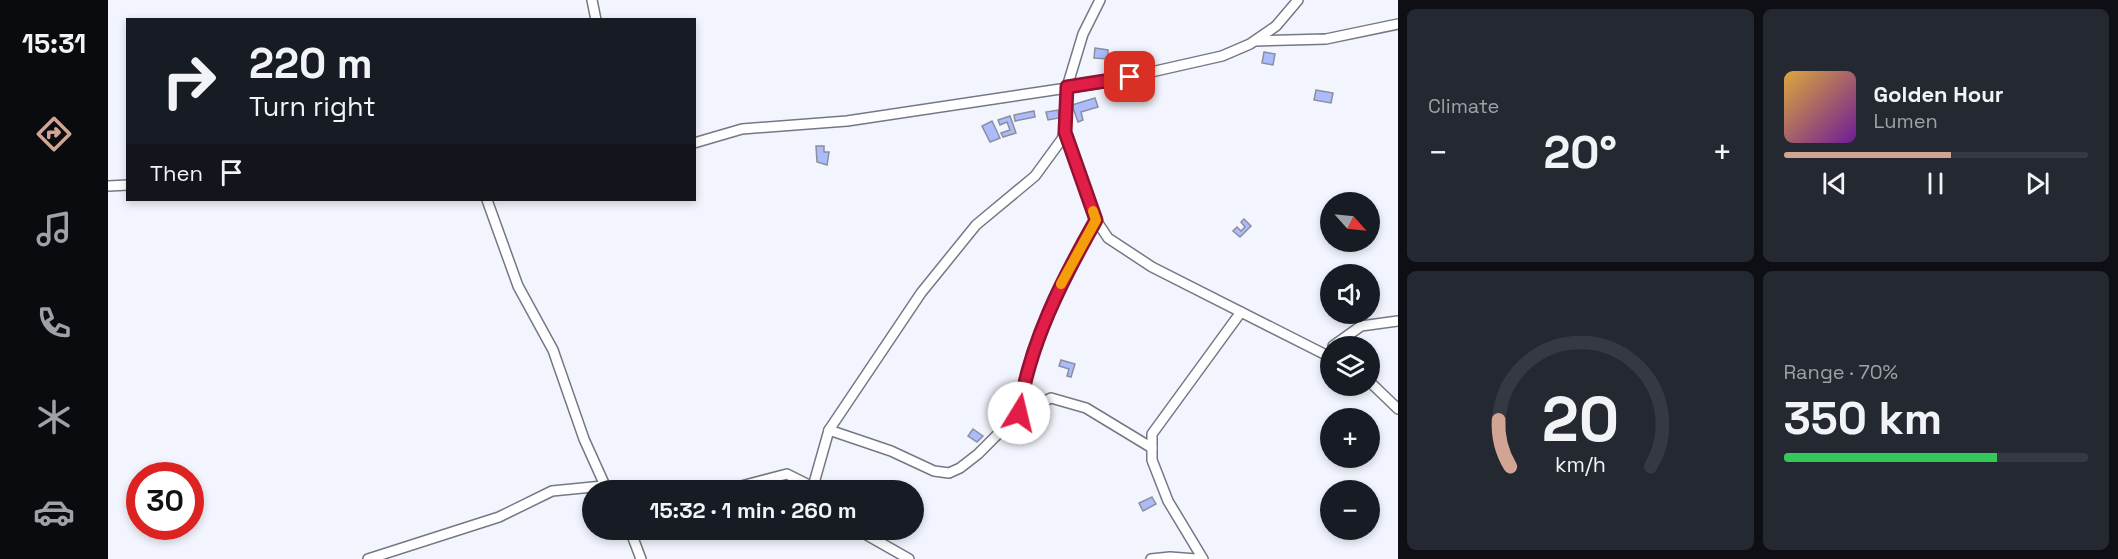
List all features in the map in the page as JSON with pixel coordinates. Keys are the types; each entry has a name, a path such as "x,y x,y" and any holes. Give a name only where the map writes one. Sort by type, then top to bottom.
{"street":[{"path":"592,0 596,18"},
{"path":"1100,0 1083,34 1067,87 1065,132 1096,220 1108,238 1127,253 1241,312 1320,348"},
{"path":"696,142 742,129 847,121 1107,82 1222,56 1255,41 1276,26 1298,0"},
{"path":"1255,41 1326,39 1398,24"},
{"path":"814,480 829,430 921,293 976,225 1035,176 1065,132"},
{"path":"108,186 126,185"},
{"path":"487,201 518,286 553,350 560,376 602,480"},
{"path":"1019,413 1028,364 1065,275 1096,220"},
{"path":"1203,559 1168,501 1152,460 1152,434 1193,381 1241,312"},
{"path":"1349,336 1361,326 1398,321"},
{"path":"1380,392 1398,409"},
{"path":"829,430 891,451 934,471 948,473 969,461 1019,413 1051,398 1095,413 1152,448"},
{"path":"764,480 787,474 798,480"},
{"path":"368,559 499,517 552,491 582,489"},
{"path":"635,540 641,559"},
{"path":"876,540 909,559"},
{"path":"1151,559 1170,557 1196,559"}],"building":[{"path":"1095,48 1108,50 1108,59 1094,58"},
{"path":"1264,52 1275,54 1273,65 1262,63"},
{"path":"1316,90 1333,93 1331,103 1314,100"},
{"path":"1095,98 1098,107 1081,112 1083,120 1078,122 1072,105"},
{"path":"1058,110 1059,118 1048,120 1046,112"},
{"path":"1034,111 1035,117 1015,121 1014,115"},
{"path":"1010,116 1016,133 1003,137 1001,133 1010,130 1007,122 1000,125 998,120"},
{"path":"992,121 1000,138 990,142 982,126"},
{"path":"816,146 824,146 824,152 829,152 827,165 817,162"},
{"path":"1244,219 1251,226 1240,237 1233,231 1237,227 1241,231 1245,227 1241,222"},
{"path":"1061,360 1075,364 1071,377 1067,376 1069,369 1059,366"},
{"path":"973,429 983,436 977,442 968,436"},
{"path":"1152,497 1156,504 1143,511 1139,503"}],"slow traffic":[{"path":"1061,284 1096,220 1093,211"}],"route":[{"path":"1019,413 1028,364 1065,275 1096,220 1065,132 1067,87 1130,77"}]}
